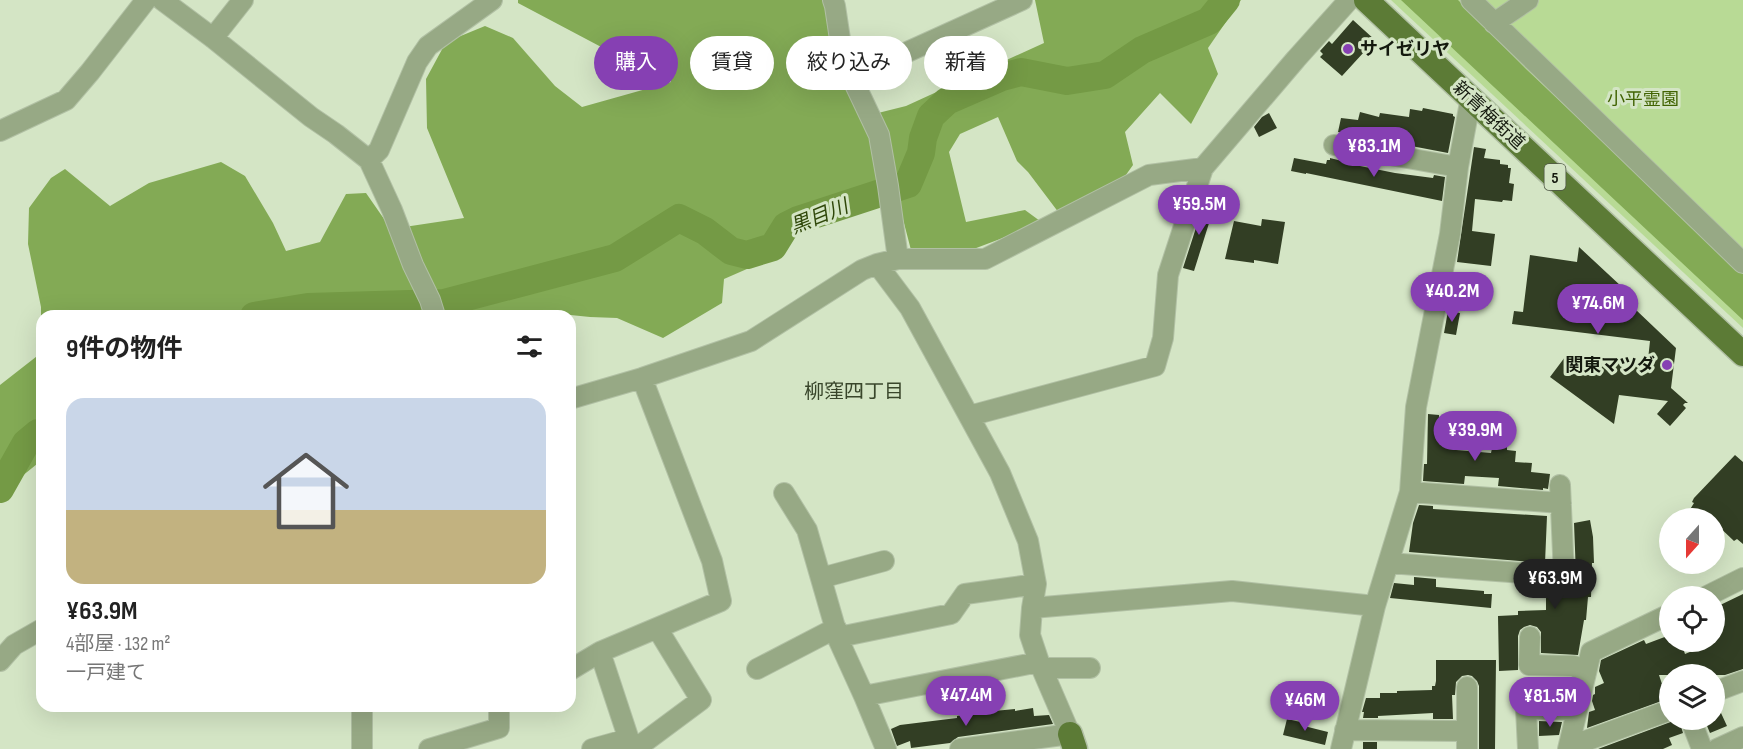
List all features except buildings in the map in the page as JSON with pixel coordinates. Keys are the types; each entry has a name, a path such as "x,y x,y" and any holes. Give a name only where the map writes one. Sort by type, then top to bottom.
{"main road":[{"name":"新青梅街道","path":"1366,0 1743,354"}],"street":[{"path":"0,131 66,100 146,0"},
{"path":"162,0 369,160 433,309"},
{"path":"213,38 243,0"},
{"path":"369,160 379,150 417,62 428,46 492,0"},
{"path":"832,0 839,36"},
{"path":"912,50 1022,0"},
{"path":"969,416 1155,366 1163,338 1168,275 1203,168 1349,0"},
{"path":"1471,0 1743,262"},
{"path":"1494,23 1528,0"},
{"path":"858,90 879,135 898,259"},
{"path":"1341,749 1375,606 1410,492 1416,407 1450,234 1458,166 1471,97"},
{"path":"1334,145 1458,166"},
{"path":"576,397 642,378 751,341 862,270 877,264 898,259 985,259 1149,175 1203,168"},
{"path":"877,264 910,308 969,416 1000,473 1028,541 1036,584 1030,635 1072,741 960,749"},
{"path":"576,666 600,652 721,601 712,561 642,378"},
{"path":"1389,563 1564,576 1561,494 1410,492"},
{"path":"784,494 807,530 837,633 886,749"},
{"path":"821,578 884,561"},
{"path":"1725,587 1743,578"},
{"path":"757,669 837,633 951,614 964,594 1036,584"},
{"path":"1032,608 1232,591 1375,606"},
{"path":"1568,748 1591,652 1659,619"},
{"path":"592,749 632,746 701,700 657,628"},
{"path":"0,661 7,642 36,631"},
{"path":"1530,638 1529,665 1574,666 1586,673"},
{"path":"600,652 632,746"},
{"path":"864,696 1041,665 1090,668"},
{"path":"1725,688 1743,681"},
{"path":"1345,730 1404,739 1467,740 1467,687"},
{"path":"1528,749 1526,709 1577,710"},
{"path":"362,712 362,749"},
{"path":"429,749 499,728 499,712"},
{"path":"1568,748 1659,714"},
{"path":"1695,730 1702,749"},
{"path":"1717,749 1743,737"}],"green space":[{"path":"518,0 825,0 829,36 786,36 786,90 850,90 862,117 906,106 941,90 1008,90 1008,59 1044,43 1035,0 1241,0 1208,48 1218,74 1191,124 1160,93 1125,132 1133,165 1123,179 1059,213 1017,161 998,117 960,134 949,152 966,222 1025,210 1040,221 971,250 911,250 899,204 883,204 793,231 765,261 724,279 722,303 663,338 617,318 576,316 576,310 41,310 28,244 29,208 51,178 65,169 110,206 149,183 221,162 245,176 273,223 286,251 320,242 346,194 366,193 391,229 464,218 427,128 426,79 446,42 485,26 513,38 555,86 582,107 643,90 678,90 678,36 594,36 594,43 518,3"},
{"name":"小平霊園","path":"1391,0 1743,0 1743,328"},
{"path":"1401,0 1458,0 1526,69 1743,274 1743,320"},
{"path":"36,357 36,465 6,489 0,483 0,385"}],"waterway":[{"name":"黒目川","path":"290,310 308,307 444,303 615,258 679,218 705,231 731,251 747,255 773,247 786,226 798,220 908,184 921,153 923,138 931,116 947,101 1002,77 1021,72 1067,81 1105,75 1142,50 1209,21 1226,0"},
{"name":"黒目川","path":"0,489 26,443 36,435"}],"place":[{"name":"サイゼリヤ","path":"1348,49"},
{"name":"関東マツダ","path":"1667,365"}],"district":[{"name":"柳窪四丁目","path":"854,391"}]}
